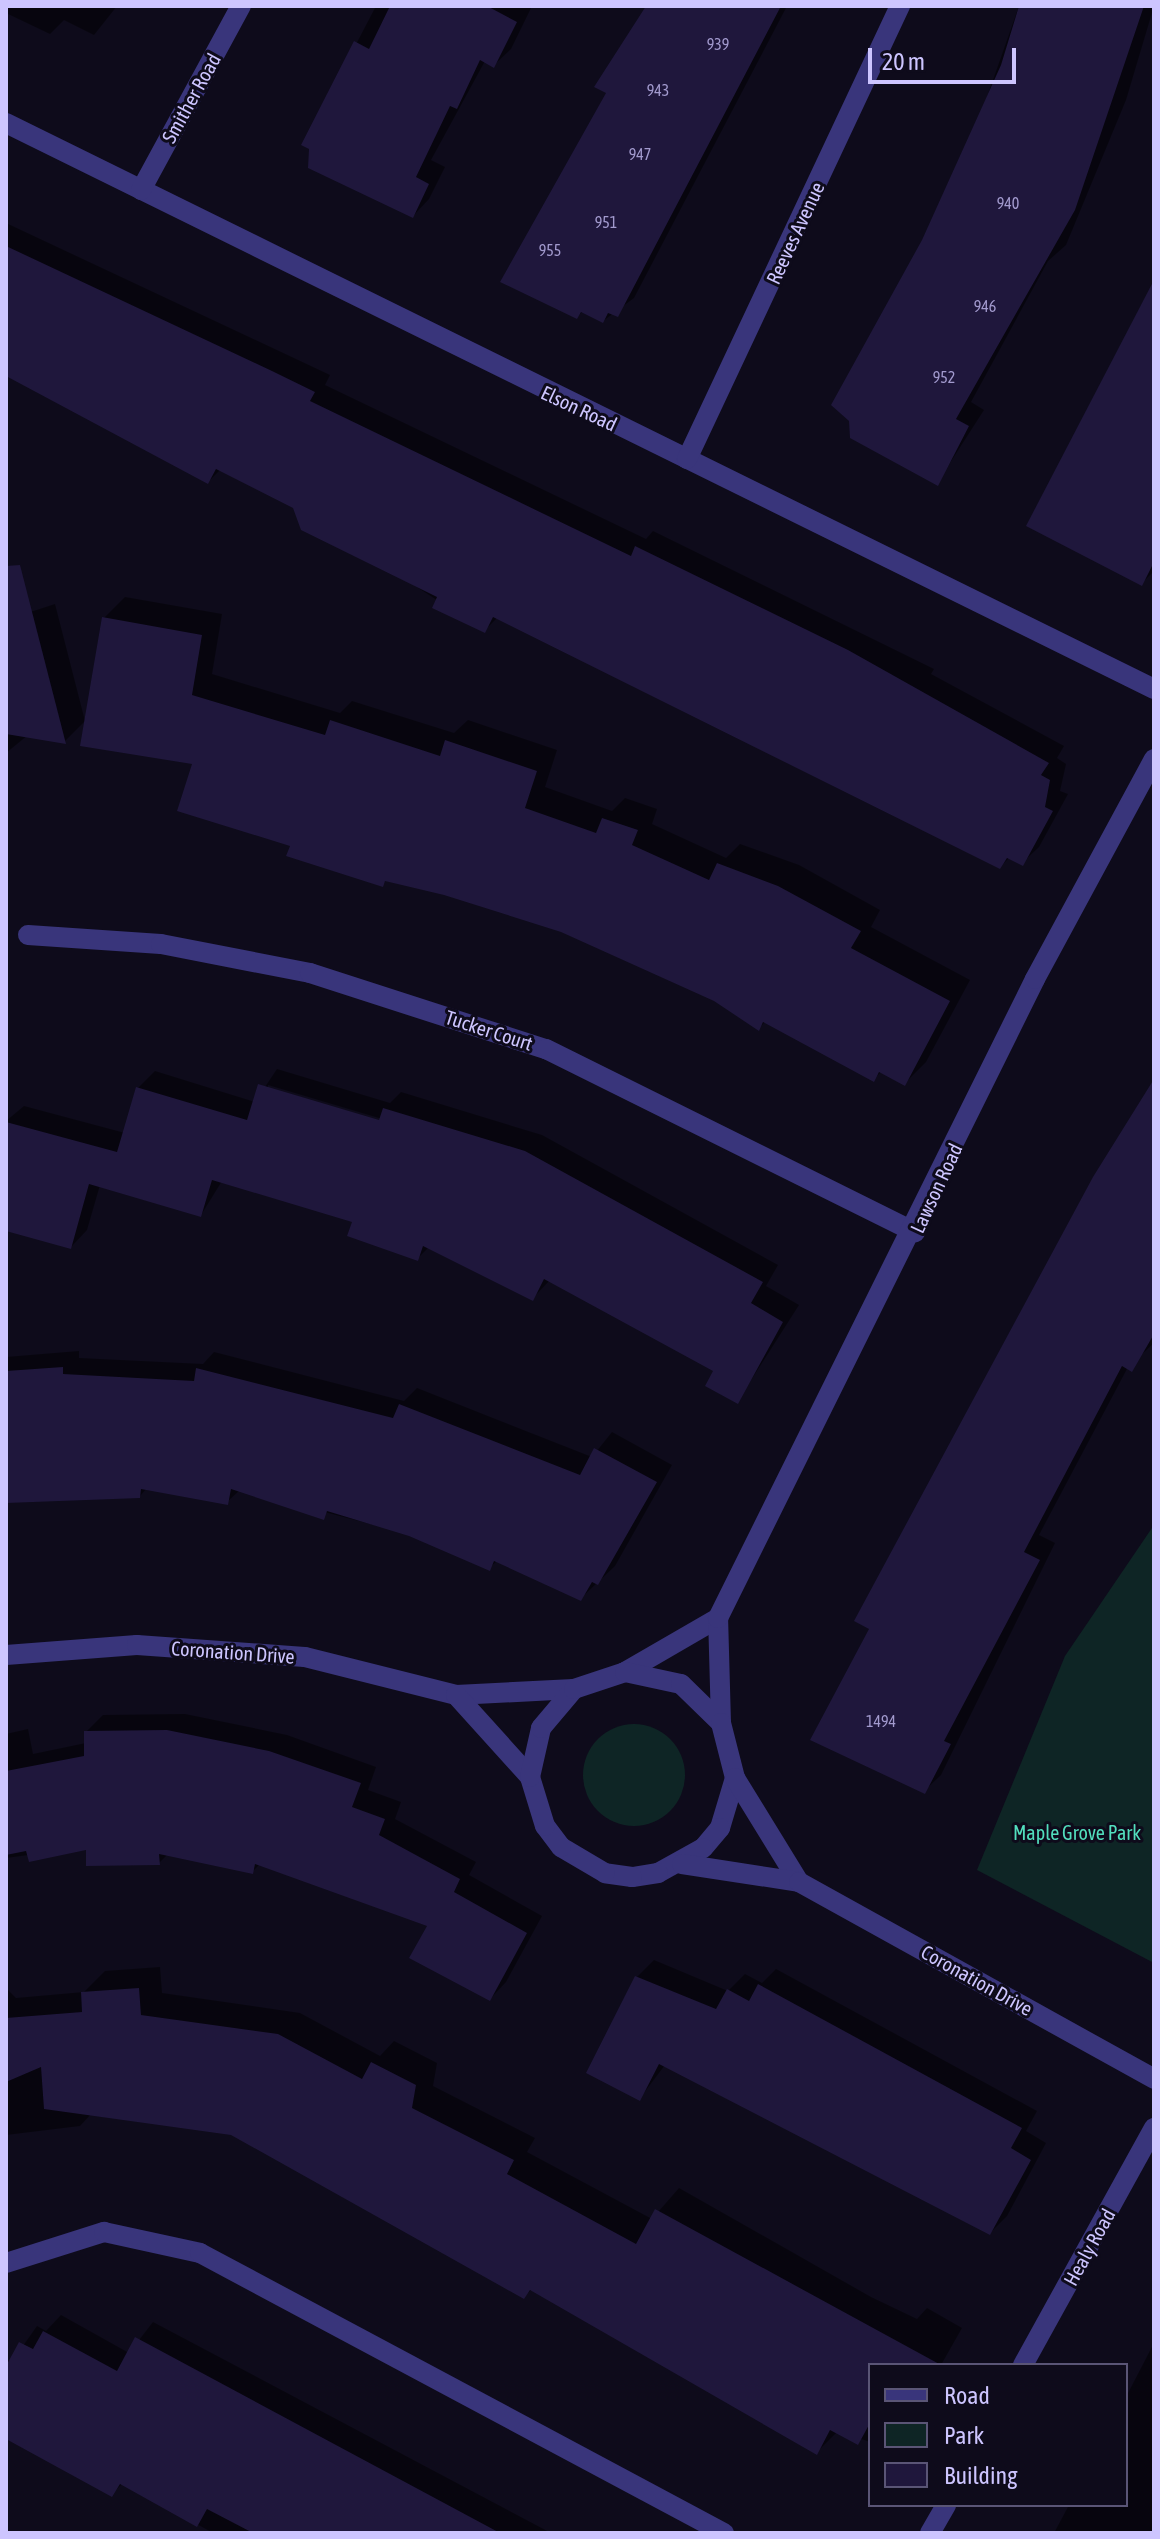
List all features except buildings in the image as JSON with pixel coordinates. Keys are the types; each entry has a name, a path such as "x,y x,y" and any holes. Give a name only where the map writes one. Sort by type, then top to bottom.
{"street":[{"name":"Smither Road","path":"141,190 241,6"},
{"name":"Reeves Avenue","path":"687,459 900,6"},
{"name":"Elson Road","path":"6,123 1154,689"},
{"name":"Lawson Road","path":"721,1723 718,1618 915,1232 1035,979 1154,759"},
{"name":"Tucker Court","path":"28,935 161,944 310,973 546,1049 915,1232"},
{"path":"530,1777 541,1728 574,1689 625,1672 718,1618"},
{"name":"Coronation Drive","path":"6,1655 137,1645 305,1657 456,1695 574,1689"},
{"path":"456,1695 530,1777 545,1826 581,1862 632,1877 682,1864 720,1828 735,1778 721,1723 681,1684 625,1672"},
{"name":"Coronation Drive","path":"735,1778 799,1882"},
{"name":"Coronation Drive","path":"682,1864 799,1882 1154,2079"},
{"name":"Healy Road","path":"1024,2363 1154,2128"},
{"path":"6,2263 104,2232 200,2253 724,2533"},
{"path":"930,2533 945,2507"}],"green space":[{"name":"Maple Grove Park","path":"1154,1525 1154,1963 977,1870 1065,1656"},
{"path":"634,1724 653,1728 670,1739 681,1756 685,1775 681,1794 670,1811 653,1822 634,1826 615,1822 598,1811 587,1794 583,1775 587,1756 598,1739 615,1728"}]}
